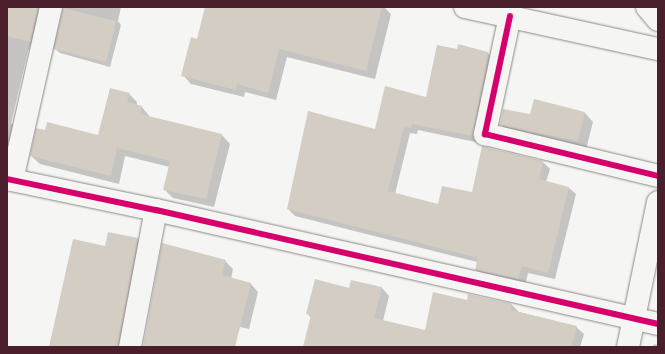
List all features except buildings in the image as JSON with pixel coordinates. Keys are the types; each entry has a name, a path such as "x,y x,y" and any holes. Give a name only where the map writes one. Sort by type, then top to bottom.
{"street":[{"path":"51,7 9,180 156,210 658,324"},
{"path":"465,7 658,49"},
{"path":"647,7 658,20"},
{"path":"510,16 485,134 658,176"},
{"path":"628,347 658,202"},
{"path":"130,347 156,210"}],"cycle path":[{"path":"510,16 485,134 658,176"},
{"path":"7,179 156,210 658,324"}]}
